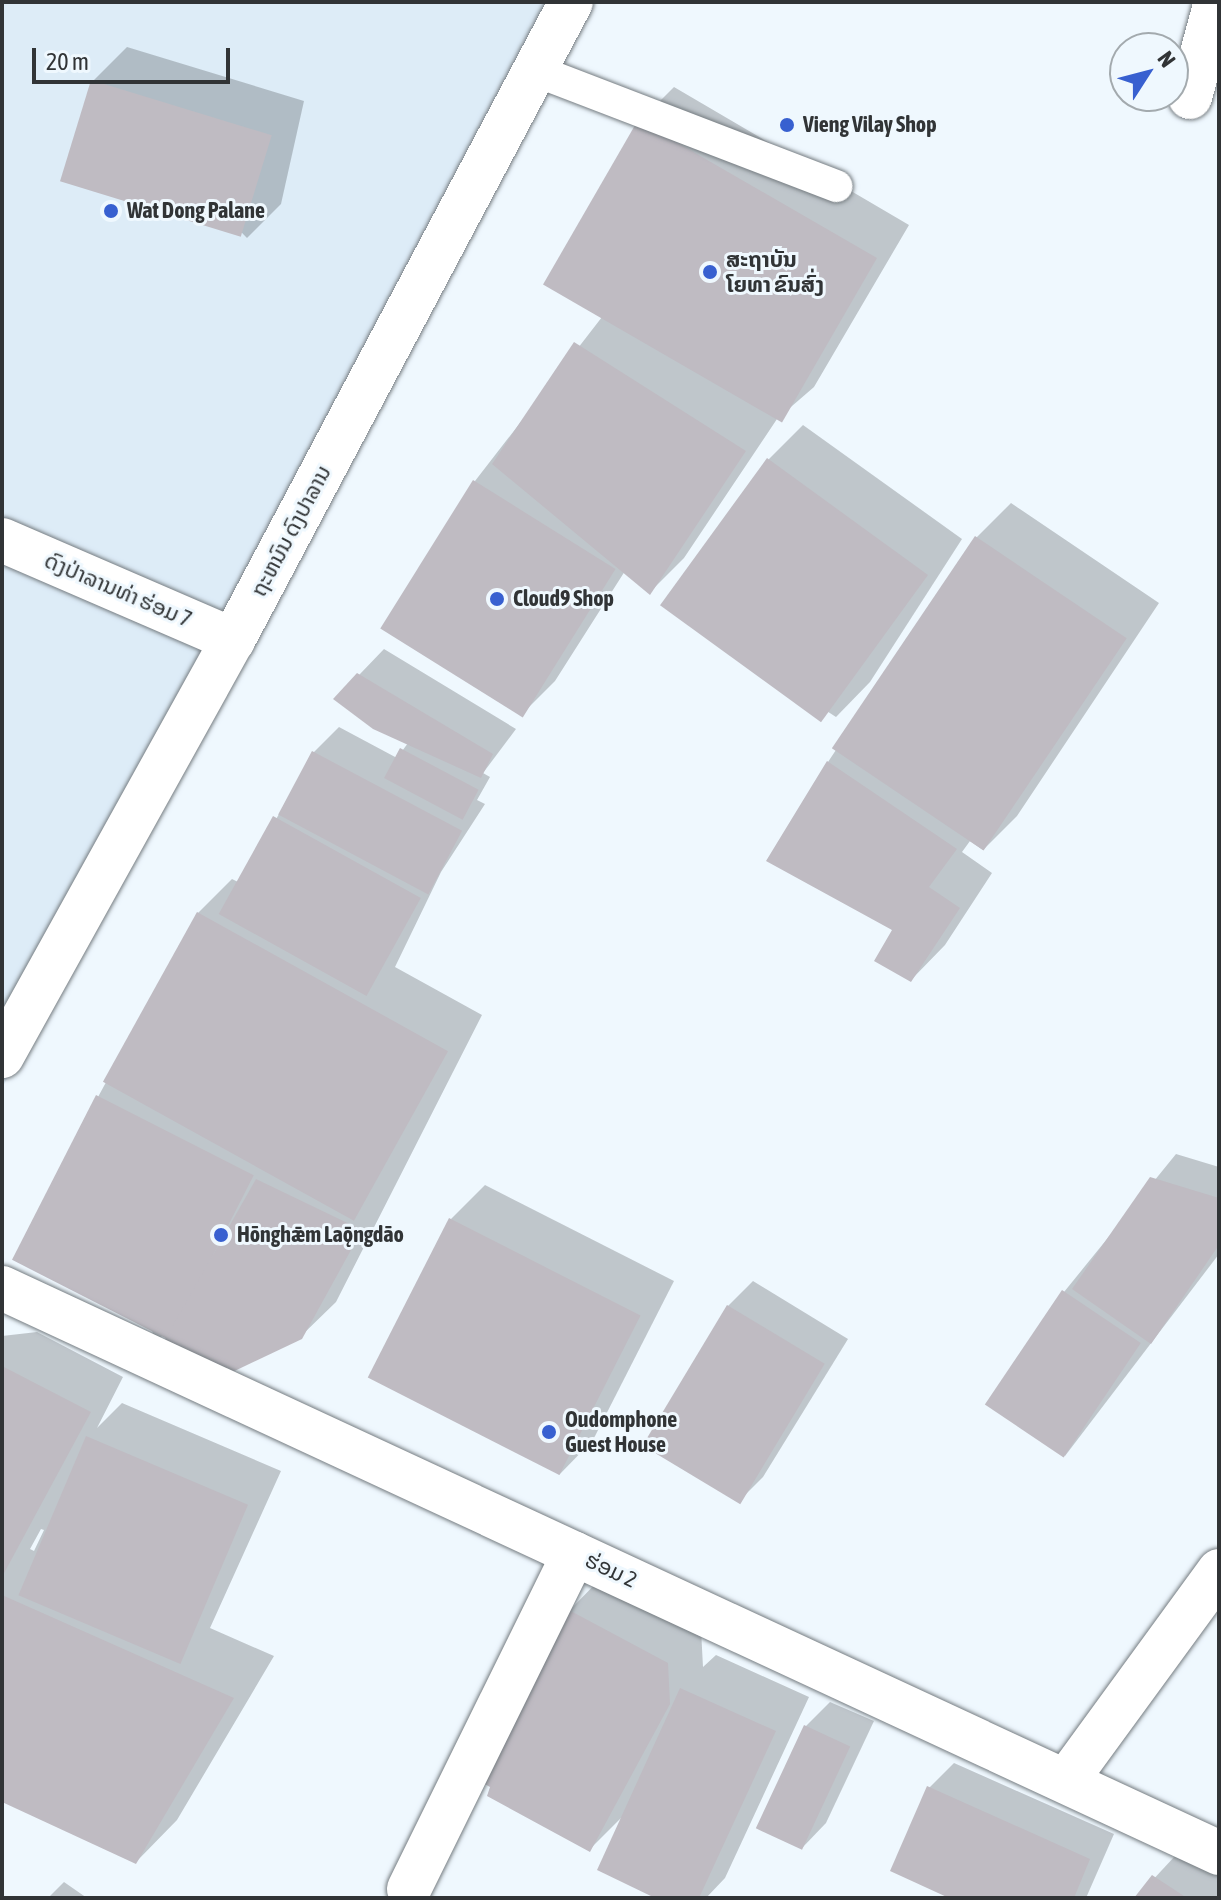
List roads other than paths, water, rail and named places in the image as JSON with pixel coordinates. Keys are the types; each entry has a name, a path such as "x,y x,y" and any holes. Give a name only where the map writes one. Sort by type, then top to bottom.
{"street":[{"name":"ຖະຫນົນ ດົງປາລານ","path":"2,1056 233,640 571,2"},
{"path":"1190,97 1216,2"},
{"name":"ດົງປ່າລານທ່າ ຮ່ອມ 7","path":"2,540 233,640"},
{"name":"ຮ່ອມ 2","path":"2,1288 1219,1853"},
{"path":"409,1889 574,1553"},
{"path":"1066,1781 1219,1571"}],"lane":[{"path":"534,70 836,186"}],"place":[{"name":"Vieng Vilay Shop","path":"787,125"},
{"name":"Wat Dong Palane","path":"111,211"},
{"name":"ສະຖາບັນ ໂຍທາ ຂົນສົ່ງ","path":"710,272"},
{"name":"Cloud9 Shop","path":"497,599"},
{"name":"Hōnghǣm Laǭngdāo","path":"221,1235"},
{"name":"Oudomphone Guest House","path":"549,1432"}]}
